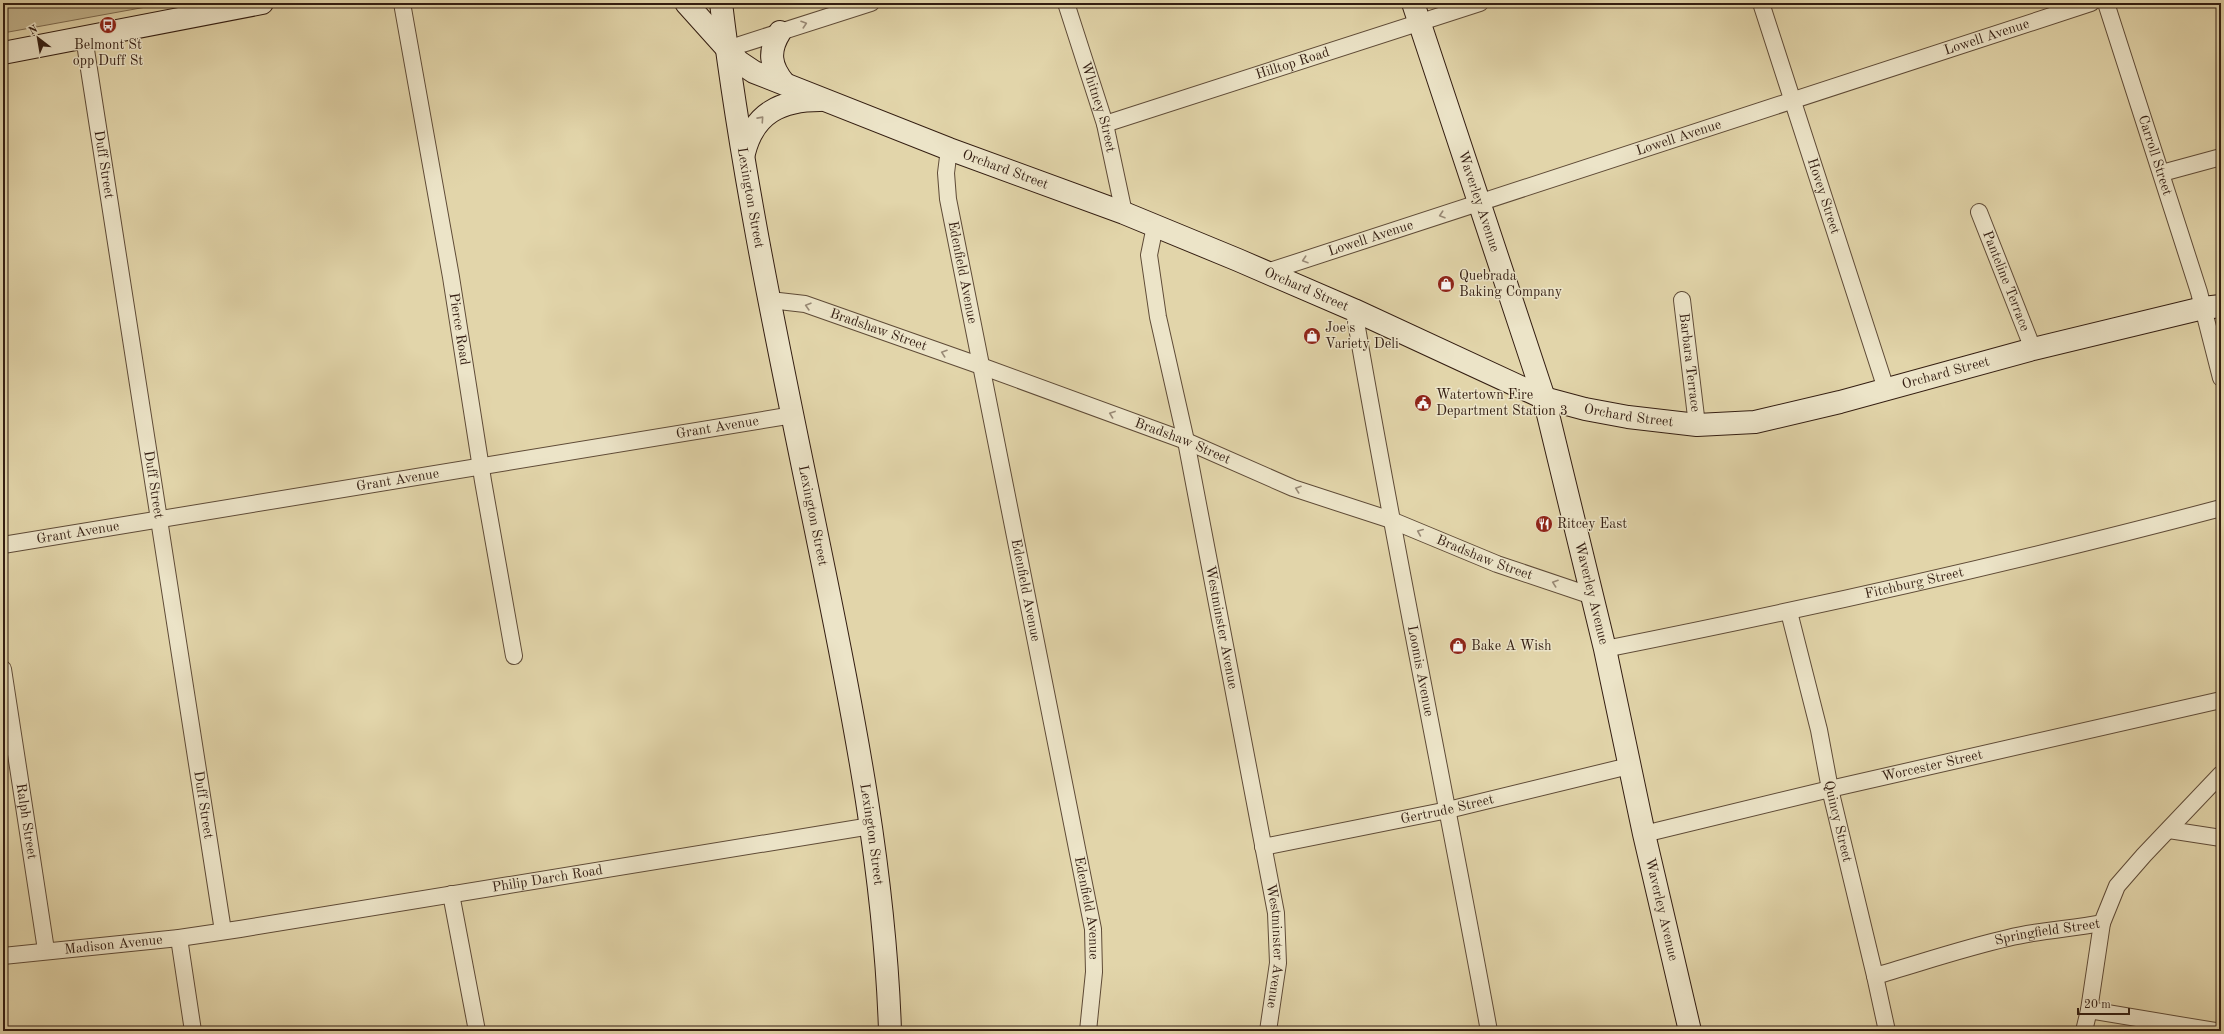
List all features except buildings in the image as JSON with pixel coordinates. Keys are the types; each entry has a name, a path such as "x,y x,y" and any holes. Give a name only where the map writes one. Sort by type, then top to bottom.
{"street":[{"path":"3,53 262,3"},
{"name":"Pierce Road","path":"402,3 451,277 481,467 514,656"},
{"name":"Orchard Street","path":"686,3 746,68 821,100 1124,213 1267,272 1354,310 1544,398 1585,409 1620,416 1697,425 1754,422 1840,402 2033,349 2212,307"},
{"name":"Lexington Street","path":"721,3 744,154 770,300 840,647 871,826 885,940 890,1031"},
{"path":"727,49 871,3"},
{"name":"Whitney Street","path":"1066,3 1105,124 1124,213"},
{"name":"Hilltop Road","path":"1105,124 1416,13 1480,3"},
{"name":"Hovey Street","path":"1761,3 1791,101 1886,389"},
{"name":"Lowell Avenue","path":"1267,272 2091,3"},
{"name":"Carroll Street","path":"2106,3 2162,174 2212,307"},
{"name":"Waverley Avenue","path":"1416,13 1544,398 1605,649 1644,834 1690,1031"},
{"path":"780,32 774,42 771,59 775,71 784,83"},
{"name":"Duff Street","path":"84,37 223,931"},
{"path":"744,154 750,135 766,114 793,102 821,100"},
{"name":"Edenfield Avenue","path":"949,149 946,173 948,199 1093,929 1094,972 1088,1031"},
{"path":"2162,174 2221,157"},
{"name":"Panteline Terrace","path":"1979,212 2033,349"},
{"name":"Westminster Avenue","path":"1155,226 1149,255 1158,317 1186,441 1276,913 1278,963 1268,1031"},
{"name":"Bradshaw Street","path":"770,300 805,304 981,366 1186,441 1293,488 1391,520 1497,564 1592,596"},
{"name":"Barbara Terrace","path":"1682,300 1697,425"},
{"path":"2212,307 2221,378"},
{"name":"Loomis Avenue","path":"1354,310 1391,520 1448,810 1489,1031"},
{"name":"Grant Avenue","path":"3,545 160,521 793,415"},
{"name":"Fitchburg Street","path":"1605,649 1789,612 2016,560 2221,508"},
{"name":"Quincy Street","path":"1789,612 1819,730 1830,789 1887,1031"},
{"name":"Ralph Street","path":"3,669 46,950"},
{"name":"Worcester Street","path":"1644,834 1830,789 2221,700"},
{"name":"Gertrude Street","path":"1263,847 1448,810 1629,766"},
{"name":"Springfield Street","path":"1875,976 2008,938 2053,928 2074,928 2102,923 2117,886 2221,774"},
{"name":"Philip Darch Road","path":"223,931 871,826"},
{"path":"2169,830 2221,838"},
{"path":"451,894 477,1031"},
{"path":"2084,1031 2090,1010 2102,923"},
{"name":"Madison Avenue","path":"3,956 46,950 179,938 223,931"},
{"path":"179,938 193,1031"},
{"path":"2090,1010 2215,1031"}],"shaded area":[{"path":"3,3 168,3 3,33"}],"place":[{"name":"Belmont St opp Duff St","path":"108,25"},
{"name":"Quebrada Baking Company","path":"1446,284"},
{"name":"Joe's Variety Deli","path":"1312,336"},
{"name":"Watertown Fire Department Station 3","path":"1423,403"},
{"name":"Ritcey East","path":"1544,524"},
{"name":"Bake A Wish","path":"1458,646"}]}
